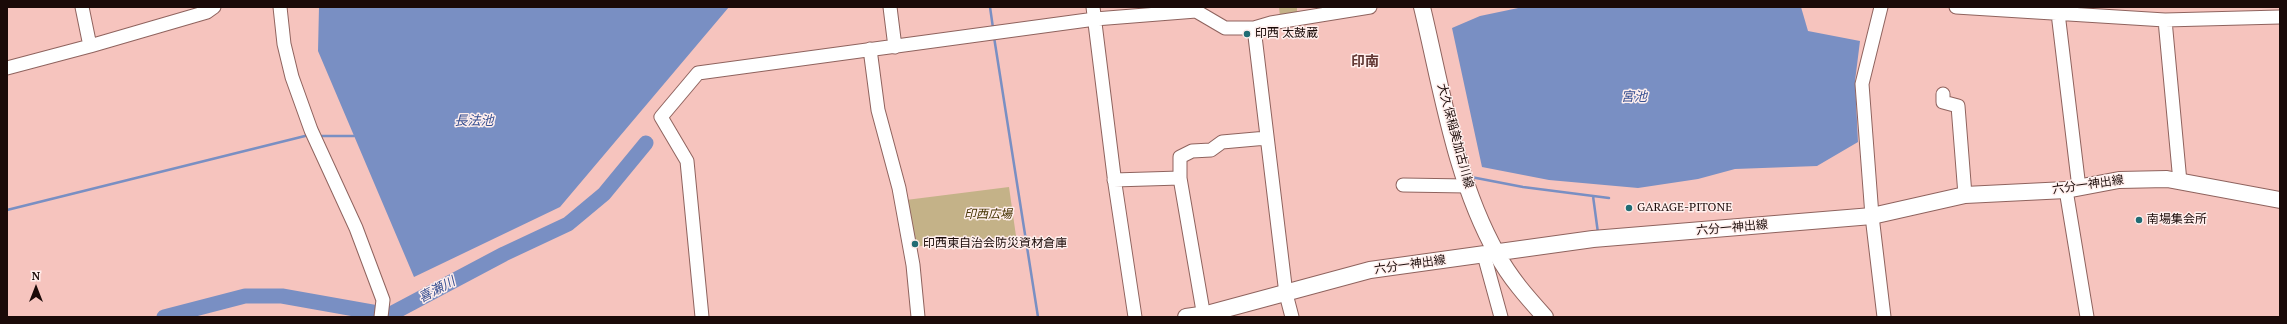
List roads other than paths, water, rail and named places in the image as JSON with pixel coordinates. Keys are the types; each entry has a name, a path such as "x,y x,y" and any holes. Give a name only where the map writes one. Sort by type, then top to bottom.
{"main road":[{"name":"大久保稲美加古川線","path":"1422,7 1466,186 1490,254 1545,317"},
{"name":"六分一神出線","path":"1186,317 1203,316 1370,270 1593,239 1872,216 1965,195 2073,189 2119,180 2167,179 2280,200"}],"street":[{"path":"82,7 90,46"},
{"path":"7,68 207,12 214,7"},
{"path":"280,7 284,44 292,77 311,130 356,228 383,300 382,312"},
{"path":"890,7 896,47"},
{"path":"702,317 687,161 661,117 698,73 870,49 896,47 1094,13 1196,11 1225,28 1254,28 1270,23 1370,7"},
{"path":"1881,7 1862,84 1872,216 1884,317"},
{"path":"1956,7 2165,20 2280,17"},
{"path":"1094,13 1114,180 1135,317"},
{"path":"2058,13 2073,189 2087,317"},
{"path":"2165,20 2180,182"},
{"path":"1254,28 1286,294 1292,317"},
{"path":"870,49 878,110 899,188 913,265 918,317"},
{"path":"1943,94 1944,102 1958,106 1965,195"},
{"path":"1203,316 1187,254 1180,178 1180,157 1192,151 1212,150 1222,142 1267,138"},
{"path":"1114,180 1180,178"},
{"path":"1404,185 1466,186"},
{"path":"1490,254 1500,317"}],"water":[{"name":"長法池","path":"319,7 729,7 560,207 414,277 318,51"},
{"name":"宮池","path":"1523,7 1801,7 1808,31 1860,41 1855,81 1858,142 1817,166 1735,169 1698,179 1638,188 1549,180 1482,167 1452,28 1480,16"}],"waterway":[{"path":"990,7 993,28"},
{"path":"994,37 1038,317"},
{"path":"318,136 354,136 357,134"},
{"path":"7,210 309,135"},
{"name":"喜瀬川","path":"164,317 245,296 282,296 389,315 504,254 568,224 604,194 646,143"},
{"path":"1471,177 1523,187 1609,198"},
{"path":"1593,196 1598,233"}],"place":[{"name":"印西 太鼓蔵","path":"1247,34"},
{"name":"GARAGE-PITONE","path":"1629,208"},
{"name":"南場集会所","path":"2139,220"},
{"name":"印西東自治会防災資材倉庫","path":"915,244"}],"district":[{"name":"印南","path":"1365,62"}],"park label":[{"name":"印西広場","path":"988,215"}]}
